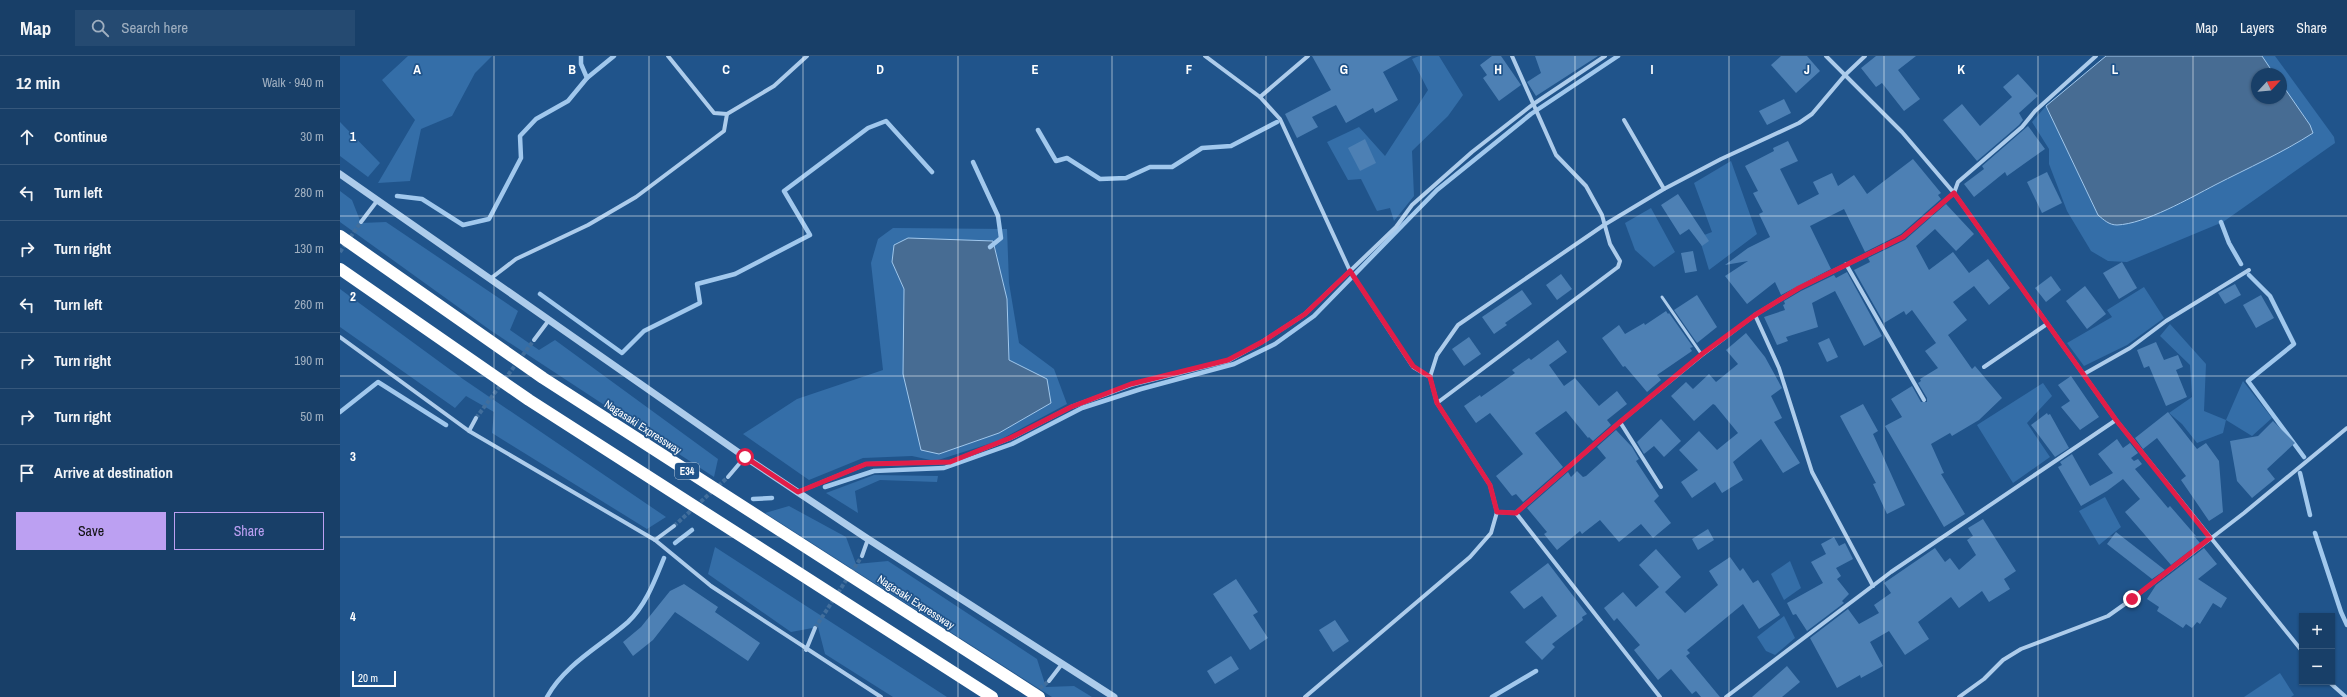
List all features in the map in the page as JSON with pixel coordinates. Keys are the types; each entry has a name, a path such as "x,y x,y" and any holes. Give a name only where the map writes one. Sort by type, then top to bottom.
{"highway":[{"name":"Nagasaki Expressway","path":"340,236 543,378 1039,697"},
{"name":"E34","path":"340,269 536,404 992,697"}],"street":[{"path":"668,56 714,113 727,114 774,86 806,56"},
{"path":"1205,56 1260,97 1280,119 1350,271 1413,366 1430,377"},
{"path":"1260,97 1308,56"},
{"path":"1437,403 1618,267 1620,261 1610,244 1602,215 1586,186 1556,156 1532,105 1512,56"},
{"path":"798,492 866,464 950,462 1010,438 1071,407 1131,384 1228,360 1262,342 1305,314 1396,227 1412,205 1472,152 1532,105 1605,56"},
{"path":"1826,56 1902,132 1954,193 2116,420 2300,649"},
{"path":"1305,697 1470,557 1491,533 1497,512 1490,485 1437,403 1430,377 1437,355 1458,326 1604,225 1664,189 1721,159 1799,123 1812,114 1844,75 1865,56"},
{"path":"1497,512 1516,513 1620,422 1702,354 1755,315 1799,288 1903,237 1954,193 1958,182 2022,126 2035,111 2096,56"},
{"path":"490,279 516,259 588,225 636,197 724,132 727,114"},
{"path":"1624,120 1664,189"},
{"path":"340,174 745,457 868,539 1114,697"},
{"path":"361,222 378,201"},
{"path":"1846,264 1924,400"},
{"path":"2084,374 2130,348 2166,321 2249,270"},
{"path":"1755,315 1779,368 1812,472 1873,586"},
{"path":"534,340 549,320"},
{"path":"1984,367 2047,324"},
{"path":"340,337 470,431 655,540 711,586 806,650 882,697"},
{"path":"470,431 476,418"},
{"path":"1726,697 1873,586 2116,420"},
{"path":"1620,422 1662,487"},
{"path":"1959,697 1984,679 2003,660 2021,649 2108,616 2244,513 2347,428"},
{"path":"728,477 745,457"},
{"path":"1516,513 1660,697"},
{"path":"655,540 674,526"},
{"path":"862,556 868,539"},
{"path":"806,650 815,628"},
{"path":"1049,681 1062,664"},
{"path":"2332,685 2346,697"}],"lane":[{"path":"1662,297 1702,354"}],"shaded area":[{"path":"408,56 492,56 475,73 452,116 421,129 410,181 378,183 415,120 382,80"},
{"path":"1419,56 1439,56 1463,95 1448,116 1412,151 1414,196 1394,221 1390,208 1377,211 1361,179 1348,180 1327,142 1359,127 1385,156 1428,90 1412,59"},
{"path":"2106,56 2262,56 2270,68 2251,68 2251,104 2287,104 2287,92 2310,125 2313,133 2277,154 2167,210 2128,224 2117,225 2107,222 2098,215 2046,106"},
{"path":"2262,56 2275,56 2284,68 2270,68"},
{"path":"2287,72 2334,137 2335,143 2223,222 2127,262 2108,261 2091,251 2067,211 2049,164 2049,149 2032,122 2046,106 2098,215 2169,209 2292,146 2313,133 2310,125 2287,93"},
{"path":"340,122 380,163 368,177 340,156"},
{"path":"1731,161 1757,234 1709,270 1699,237 1712,232 1694,183"},
{"path":"340,191 352,200 361,223 386,222 518,311 510,330 539,350 555,340 718,459 714,477 490,330 340,222"},
{"path":"1651,208 1675,252 1654,267 1635,250 1625,223"},
{"path":"893,228 1007,229 1009,283 1019,343 1054,369 1067,404 998,441 935,461 912,456 863,458 809,480 743,434 797,399 883,370 871,263 878,239","holes":["908,238 1007,299 1009,360 1047,379 1051,403 999,433 939,454 903,374 904,289 892,262 894,245"]},
{"path":"908,238 993,241 1007,299 1009,360 1047,379 1051,403 999,433 939,454 921,450 903,374 904,289 892,262 894,245"},
{"path":"2144,287 2164,318 2127,345 2084,366 2067,343 2112,317 2107,310"},
{"path":"340,289 463,379 666,517 647,529 492,433 494,412 466,396 455,408 340,327"},
{"path":"2170,324 2206,364 2204,411 2226,420 2223,433 2197,443 2182,424 2169,413 2192,397 2190,365 2160,336"},
{"path":"2243,381 2272,418 2252,436 2226,420"},
{"path":"2043,383 2052,396 2027,423 2050,457 2013,483 1977,425"},
{"path":"874,475 938,476 937,482 880,480 855,491 858,513 826,493"},
{"path":"2105,497 2121,527 2099,545 2079,511"},
{"path":"789,506 846,537 856,564 888,561 1037,659 1046,687 1074,686 1092,697 1052,697 765,513"},
{"path":"715,547 947,697 893,697 825,654 818,627 791,632 708,574"},
{"path":"1790,561 1801,588 1784,600 1771,574"},
{"path":"1784,616 1795,638 1775,655 1766,651 1757,637"},
{"path":"2280,673 2294,695 2291,697 2244,697"}],"building":[{"path":"1312,56 1412,56 1383,72 1398,100 1375,113 1373,108 1346,123 1336,105 1312,117 1318,127 1297,138 1285,114 1331,90"},
{"path":"1492,56 1501,56 1521,85 1499,101 1483,78 1487,75 1480,65"},
{"path":"1535,56 1598,56 1536,96 1527,82 1541,73"},
{"path":"1781,56 1807,56 1820,71 1796,93 1771,65"},
{"path":"1876,56 1916,56 1898,70 1920,99 1904,111 1882,83 1876,87 1861,68"},
{"path":"2018,74 2038,96 2019,113 2023,120 2019,125 1977,161 1943,120 1962,104 1980,126 2012,97 2003,87"},
{"path":"1784,99 1791,113 1767,125 1759,111"},
{"path":"2028,126 2045,149 2007,176 2005,172 1974,197 1964,184 1984,169 1982,166"},
{"path":"1365,139 1376,163 1360,171 1348,148"},
{"path":"1788,141 1798,161 1780,169 1798,205 1819,194 1813,182 1832,173 1838,186 1854,175 1867,194 1913,159 1941,193 1938,195 1941,199 1901,234 1865,252 1844,209 1810,226 1831,269 1781,295 1775,282 1747,304 1725,276 1748,261 1725,265 1748,248 1770,237 1759,214 1763,212 1753,193 1758,191 1745,166 1774,151 1773,148"},
{"path":"2047,172 2062,203 2042,213 2027,182"},
{"path":"1678,194 1709,241 1702,246 1689,229 1680,235 1661,205"},
{"path":"1946,204 1974,234 1956,251 1935,229 1916,246 1929,270 1953,252 1969,273 1988,259 2010,288 1989,305 1974,286 1953,302 1967,320 1948,335 1972,369 1975,366 2002,398 1979,420 1952,436 1950,433 1931,444 1944,473 1941,474 1965,514 1944,527 1885,426 1902,417 1891,399 1912,386 1921,402 1927,402 1927,398 1918,383 1921,381 1920,379 1938,368 1925,351 1936,343 1912,310 1906,315 1904,311 1884,323 1854,270 1870,262 1868,258 1905,240"},
{"path":"1693,251 1697,271 1685,273 1681,253"},
{"path":"2122,262 2137,288 2119,299 2103,273"},
{"path":"1847,272 1882,336 1864,346 1835,291 1812,303 1818,327 1786,337 1788,341 1777,345 1764,317 1785,310 1783,305 1785,304 1784,301 1801,291 1834,275 1836,278"},
{"path":"1561,274 1572,289 1557,300 1546,285"},
{"path":"2051,276 2061,290 2046,302 2035,288"},
{"path":"2235,284 2241,295 2225,304 2218,293"},
{"path":"2085,286 2106,314 2087,329 2066,301"},
{"path":"1522,290 1532,304 1505,323 1507,325 1494,334 1482,317"},
{"path":"1697,295 1717,327 1697,343 1674,310"},
{"path":"2261,295 2274,318 2256,328 2243,305"},
{"path":"1666,311 1668,314 1669,313 1693,347 1690,348 1692,351 1657,375 1661,380 1647,392 1625,366 1623,367 1602,338 1619,325 1625,334 1644,323 1645,325"},
{"path":"1746,333 1765,357 1782,388 1771,396 1782,418 1774,422 1800,463 1783,473 1761,439 1733,462 1743,480 1722,493 1715,482 1692,498 1681,482 1698,470 1679,450 1699,431 1717,450 1738,433 1715,405 1713,404 1694,421 1671,396 1686,382 1693,389 1709,374 1716,382 1738,364 1726,350"},
{"path":"1469,337 1481,354 1464,366 1452,349"},
{"path":"1829,338 1838,357 1827,362 1818,343"},
{"path":"1558,340 1567,352 1549,365 1564,386 1575,378 1599,406 1617,391 1627,404 1607,420 1611,425 1593,441 1589,437 1588,438 1566,411 1535,433 1563,467 1523,502 1516,494 1512,496 1496,476 1523,454 1490,413 1476,423 1464,406 1480,395 1481,397 1515,373 1512,370 1529,358 1531,360"},
{"path":"2156,342 2164,360 2178,355 2183,367 2176,370 2187,397 2166,406 2149,366 2144,368 2137,350"},
{"path":"2071,376 2099,417 2080,430 2061,407 2070,401 2058,385"},
{"path":"1863,404 1878,431 1873,434 1905,505 1887,514 1873,484 1876,483 1840,416"},
{"path":"2168,412 2197,449 2206,443 2219,461 2223,512 2209,521 2181,480 2186,476 2157,438 2143,449 2135,438"},
{"path":"2047,413 2048,415 2050,414 2069,448 2055,457 2031,425"},
{"path":"1661,419 1681,441 1664,457 1654,446 1644,454 1637,442"},
{"path":"2273,421 2295,443 2267,469 2275,479 2252,498 2237,481 2230,441 2258,436"},
{"path":"1616,430 1632,447 1639,459 1636,461 1659,496 1654,501 1671,523 1653,538 1641,524 1619,542 1600,520 1582,534 1580,531 1557,550 1544,534 1547,532 1527,508 1568,472 1571,477 1577,471 1583,477 1586,476 1606,458 1597,447"},
{"path":"2117,439 2123,448 2130,443 2138,453 2131,458 2134,461 2138,459 2142,464 2135,469 2168,508 2170,506 2196,536 2194,536 2200,543 2171,565 2125,512 2140,499 2123,479 2107,491 2081,506 2058,467 2062,465 2060,462 2072,454 2090,486 2113,473 2098,454"},
{"path":"1983,519 2016,571 2004,579 2010,589 1989,602 1982,591 1959,608 1951,597 1918,622 1929,639 1905,655 1889,631 1870,642 1883,666 1861,678 1860,675 1837,688 1810,638 1848,609 1859,624 1879,613 1874,605 1891,593 1884,583 1935,548 1945,562 1950,558 1959,570 1976,555 1967,540 1973,536 1968,528"},
{"path":"1708,529 1714,540 1698,550 1692,539"},
{"path":"2116,532 2165,570 2152,579 2107,544"},
{"path":"1834,537 1839,546 1845,543 1853,559 1836,568 1841,576 1837,579 1849,594 1842,601 1844,603 1807,631 1796,614 1793,615 1787,603 1823,583 1811,562 1826,554 1821,544"},
{"path":"2204,548 2217,564 2198,579 2227,598 2221,608 2213,603 2200,624 2197,622 2192,628 2186,624 2183,628 2157,611 2159,607 2147,599 2156,585"},
{"path":"1656,549 1681,577 1665,592 1685,613 1718,585 1709,571 1730,557 1740,571 1743,568 1753,583 1758,580 1780,615 1759,629 1743,604 1687,650 1690,653 1686,656 1720,697 1701,697 1696,691 1692,694 1671,669 1658,680 1634,650 1640,645 1617,618 1614,621 1604,608 1623,592 1636,607 1659,587 1639,565"},
{"path":"1548,563 1587,614 1582,617 1583,620 1552,644 1555,647 1542,660 1525,642 1557,616 1542,596 1524,609 1510,592"},
{"path":"1236,579 1258,612 1253,615 1268,638 1250,650 1213,594"},
{"path":"684,584 718,607 715,612 760,643 748,661 675,612 653,640 633,656 623,642 641,627 670,591"},
{"path":"1335,620 1349,641 1333,652 1319,630"},
{"path":"1231,656 1239,669 1215,684 1207,671"},
{"path":"1787,666 1800,682 1782,697 1752,697"}],"waterway":[{"path":"581,56 581,64 587,78"},
{"path":"397,196 422,199 463,225 489,219 521,158 520,136 536,119 568,101 587,78 614,56"},
{"path":"825,487 874,471 944,468 1012,444 1082,408 1141,389 1234,364 1275,344 1314,316 1437,190 1531,114 1618,56"},
{"path":"540,294 622,353 644,331 700,303 697,284 735,274 810,235 784,191 868,128 886,121 932,172"},
{"path":"1038,130 1056,161 1067,158 1100,179 1126,178 1150,167 1172,167 1202,148 1231,146 1277,122"},
{"path":"973,162 998,216 1001,238 990,247"},
{"path":"2221,222 2229,243 2241,264"},
{"path":"2249,275 2270,296 2294,344 2248,381 2304,457"},
{"path":"340,412 378,382 446,425"},
{"path":"2300,473 2310,515"},
{"path":"753,499 772,498"},
{"path":"675,543 692,530"},
{"path":"2315,533 2341,612 2347,625"},
{"path":"547,697 563,675 573,665 618,631 640,608 664,558"},
{"path":"1492,697 1536,671"}],"tunnel":[{"path":"340,252 361,222"},
{"path":"476,418 534,340"},
{"path":"674,526 728,477"},
{"path":"815,628 862,556"},
{"path":"1035,692 1049,681"}],"route":[{"path":"745,457 798,492 866,464 950,462 1010,438 1071,407 1131,384 1228,360 1262,342 1305,314 1350,271 1413,366 1430,377 1437,403 1490,485 1497,512 1516,513 1620,422 1702,354 1755,315 1799,288 1903,237 1954,193 2116,420 2210,538 2132,599"}]}
